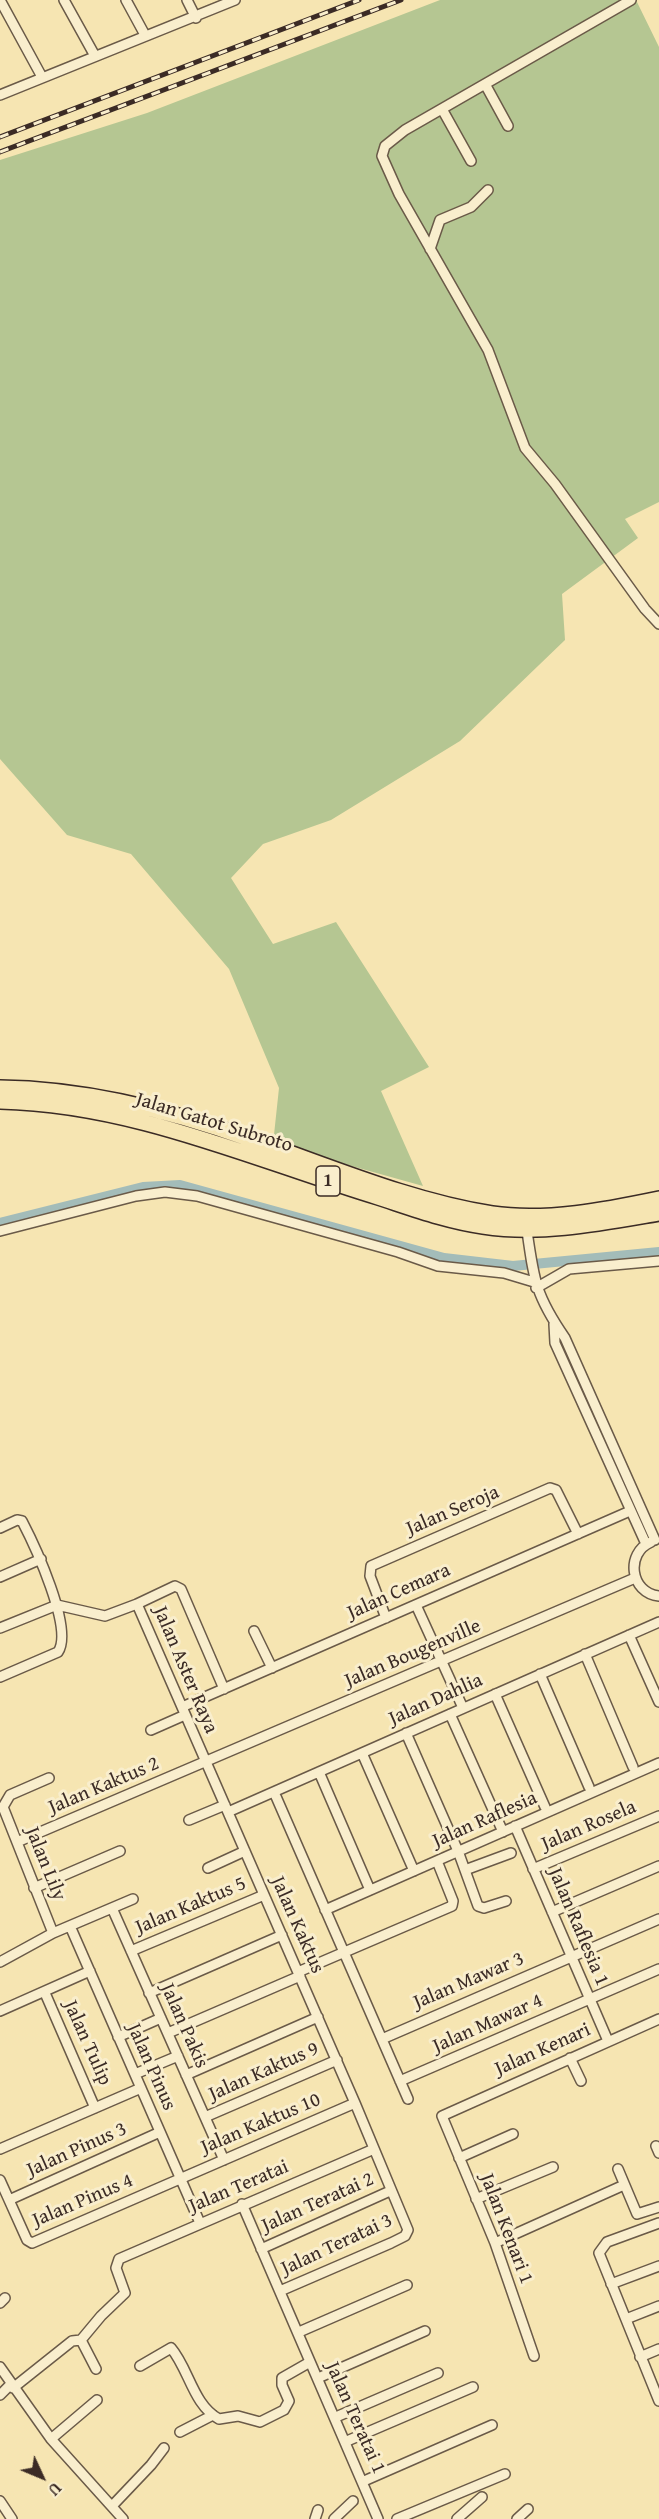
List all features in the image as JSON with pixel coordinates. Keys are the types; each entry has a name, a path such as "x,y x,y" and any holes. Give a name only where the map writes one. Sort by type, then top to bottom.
{"highway":[{"name":"Jalan Gatot Subroto","path":"0,1088 69,1093 168,1114 236,1134 370,1182 493,1214 530,1216 588,1212 659,1199"},
{"name":"Jalan Gatot Subroto","path":"0,1101 73,1108 151,1122 454,1221 527,1231 583,1226 659,1213"}],"street":[{"path":"0,0 42,76"},
{"path":"64,0 95,56"},
{"path":"126,0 145,35"},
{"path":"187,0 196,18"},
{"path":"0,95 145,35 196,18 235,0"},
{"path":"631,0 442,109 391,141 382,149 382,156 430,249 488,350 525,448 555,484 645,609 659,624"},
{"path":"485,84 508,126"},
{"path":"442,109 471,161"},
{"path":"430,249 440,220 471,207 488,190"},
{"path":"0,1231 100,1204 165,1192 197,1196 398,1252 438,1266 504,1274 534,1282 569,1269 659,1260"},
{"path":"527,1231 534,1282 554,1324 567,1341 657,1540 646,1544 635,1559 635,1578 642,1589 659,1596"},
{"path":"554,1324 555,1343 646,1544"},
{"name":"Jalan Seroja","path":"386,1618 369,1569 550,1488 556,1490 578,1534"},
{"name":"Jalan Cemara","path":"151,1730 224,1689 630,1511"},
{"path":"0,1528 17,1520 22,1521 41,1559 57,1605 60,1650 0,1677"},
{"path":"0,1577 41,1559"},
{"name":"Jalan Bougenville","path":"205,1762 635,1578"},
{"path":"137,1604 175,1586 181,1589 224,1689"},
{"name":"Jalan Aster Raya","path":"57,1605 105,1616 137,1604 205,1762"},
{"path":"0,1628 57,1605"},
{"path":"416,1605 463,1708"},
{"name":"Jalan Dahlia","path":"189,1820 274,1792 659,1622"},
{"path":"254,1630 272,1668"},
{"path":"629,1635 659,1702"},
{"path":"585,1654 633,1767"},
{"path":"540,1674 589,1788"},
{"path":"495,1694 545,1807"},
{"path":"450,1714 503,1832"},
{"path":"406,1733 458,1851 479,1907 506,1901"},
{"path":"362,1753 414,1871"},
{"name":"Jalan Kaktus","path":"205,1762 337,2060 408,2230"},
{"name":"Jalan Kaktus 2","path":"17,1842 205,1762"},
{"name":"Jalan Raflesia","path":"326,1910 659,1763"},
{"path":"319,1772 370,1890"},
{"name":"Jalan Lily","path":"49,1778 10,1795 3,1807 53,1933"},
{"path":"274,1792 408,2098"},
{"name":"Jalan Rosela","path":"533,1869 659,1816"},
{"name":"Jalan Raflesia 1","path":"514,1826 608,2041"},
{"path":"34,1887 120,1851"},
{"path":"208,1869 245,1851"},
{"path":"465,1870 511,1853"},
{"path":"168,2033 344,1952 452,1906 453,1903 437,1861"},
{"path":"552,1912 659,1866"},
{"name":"Jalan Kaktus 5","path":"131,1951 264,1895"},
{"path":"0,1962 53,1933 133,1899"},
{"name":"Jalan Pakis","path":"112,1908 224,2160"},
{"name":"Jalan Mawar 3","path":"382,2038 659,1919"},
{"name":"Jalan Pinus","path":"70,1926 200,2223"},
{"path":"150,1993 282,1935"},
{"name":"Jalan Mawar 4","path":"400,2081 659,1969"},
{"path":"0,2011 45,1993 90,1971"},
{"name":"Jalan Tulip","path":"45,1993 95,2108"},
{"path":"186,2075 318,2017"},
{"path":"118,2037 161,2018"},
{"name":"Jalan Kenari","path":"442,2116 659,2019"},
{"path":"135,2074 178,2056"},
{"path":"570,2058 580,2081"},
{"name":"Jalan Kaktus 9","path":"205,2117 337,2060"},
{"path":"0,2150 141,2088"},
{"name":"Jalan Kaktus 10","path":"180,2178 355,2103"},
{"name":"Jalan Kenari 1","path":"442,2116 495,2243 534,2356"},
{"name":"Jalan Pinus 3","path":"9,2200 160,2132"},
{"path":"459,2158 513,2134"},
{"name":"Jalan Teratai","path":"81,2340 100,2316 125,2293 116,2268 120,2259 242,2204 374,2149"},
{"path":"476,2199 553,2167"},
{"path":"618,2169 637,2214 659,2207"},
{"name":"Jalan Pinus 4","path":"0,2180 27,2240 32,2242 180,2178"},
{"path":"495,2243 624,2185"},
{"name":"Jalan Teratai 2","path":"261,2249 390,2191"},
{"name":"Jalan Teratai 1","path":"242,2204 310,2362 347,2441 378,2519"},
{"path":"658,2394 640,2357 598,2253 607,2242 659,2223"},
{"name":"Jalan Teratai 3","path":"280,2291 405,2236 408,2230"},
{"path":"611,2284 659,2266"},
{"path":"299,2332 407,2285"},
{"path":"626,2319 659,2306"},
{"path":"318,2378 425,2331"},
{"path":"0,2395 72,2342 81,2340 96,2369"},
{"path":"140,2366 171,2348 201,2401 213,2415 219,2419 238,2416 260,2422 266,2421 287,2406 289,2401 282,2385 282,2378 310,2362"},
{"path":"640,2357 659,2349"},
{"path":"0,2367 51,2439 113,2505 123,2519"},
{"path":"336,2417 438,2373"},
{"path":"347,2441 473,2387"},
{"path":"51,2439 97,2400"},
{"path":"180,2432 213,2415"},
{"path":"364,2481 492,2425"},
{"path":"113,2505 164,2448"},
{"path":"397,2519 505,2474"},
{"path":"457,2519 482,2497"},
{"path":"0,2501 12,2519"},
{"path":"334,2519 353,2501"},
{"path":"517,2519 528,2509"}],"green space":[{"path":"440,0 636,0 659,47 659,502 625,519 638,538 562,594 565,640 460,741 331,820 263,844 231,878 273,944 336,922 429,1067 381,1091 423,1186 273,1144 279,1088 229,969 131,854 67,835 0,759 0,160 147,113"}],"waterway":[{"path":"0,1223 143,1187 180,1185 444,1258 513,1266 659,1252"}],"railway":[{"path":"0,137 359,0"},
{"path":"0,152 401,0"}]}
